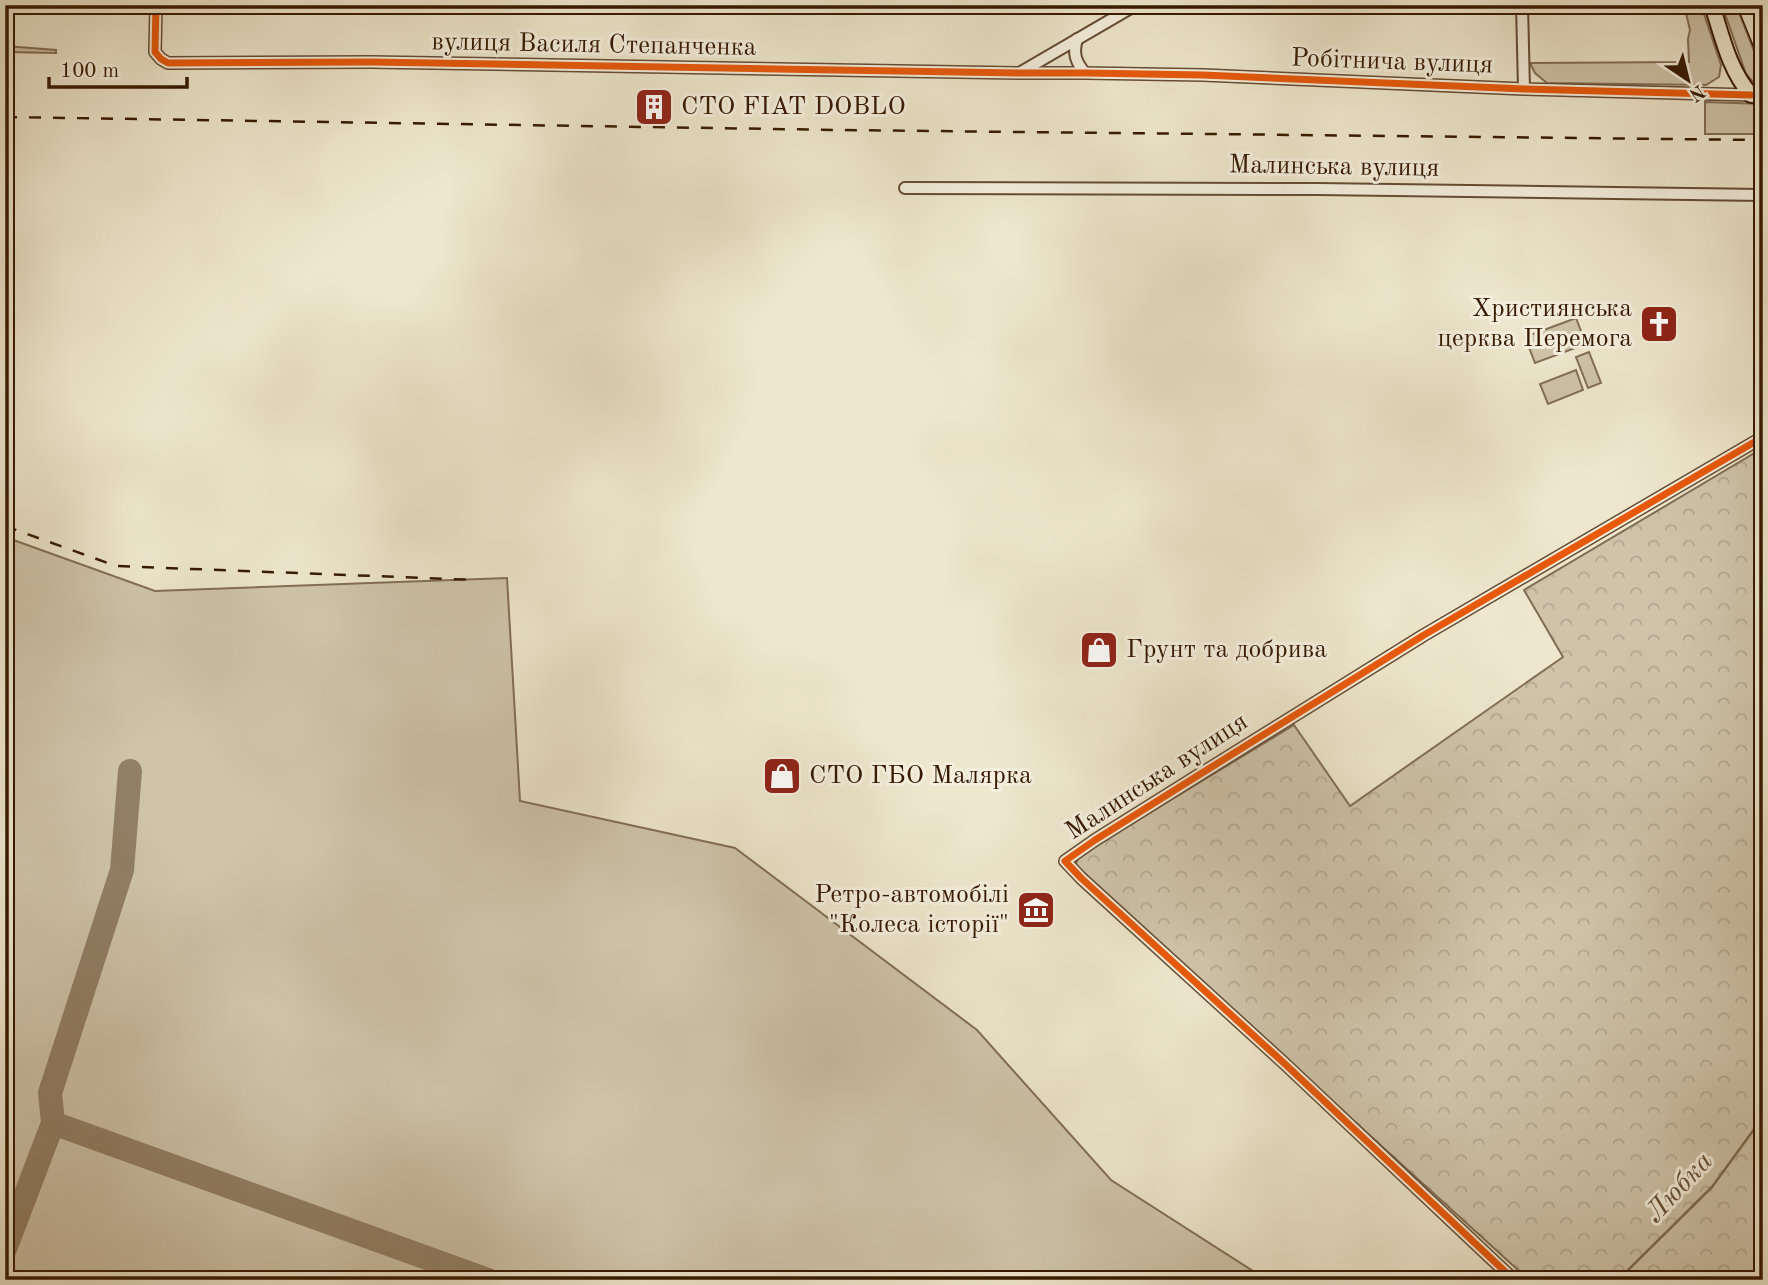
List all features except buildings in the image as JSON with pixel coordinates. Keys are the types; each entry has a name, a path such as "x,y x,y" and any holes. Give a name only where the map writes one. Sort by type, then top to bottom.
{"highway":[{"path":"1746,5 1761,43"},
{"path":"1759,5 1763,14"}],"main road":[{"path":"1712,5 1732,66 1743,86 1757,95"}],"street":[{"name":"вулиця Василя Степанченка","path":"156,5 155,52 169,63 371,62 1019,73"},
{"path":"1019,73 1136,5"},
{"path":"1522,5 1524,89"},
{"path":"1077,39 1074,56 1085,73"},
{"path":"1723,93 1729,86 1732,66"},
{"name":"Робітнича вулиця","path":"1019,73 1203,75 1524,89 1757,95"},
{"name":"Малинська вулиця","path":"905,188 1317,189 1763,195"},
{"name":"Малинська вулиця","path":"1514,1280 1065,861 1424,635 1763,437"}],"green space":[{"path":"1684,5 1701,5 1721,65 1719,77 1706,85 1547,83 1535,73 1530,63 1689,62 1690,30"},
{"path":"1722,5 1736,5 1763,74 1763,86 1753,82 1746,74"},
{"path":"5,46 56,50 56,53 5,52"},
{"path":"1705,102 1763,104 1763,134 1705,134"},
{"path":"1576,318 1586,344 1535,363 1525,337"},
{"path":"1589,352 1601,383 1588,388 1576,357"},
{"path":"1576,370 1583,390 1548,404 1540,384"},
{"path":"1763,448 1763,1280 1529,1280 1075,865 1080,855 1294,725 1350,806 1563,657 1524,590"},
{"path":"5,537 155,591 507,578 520,801 735,848 977,1030 1111,1180 1267,1280 5,1280"}],"waterway":[{"name":"Любка","path":"1618,1280 1712,1187 1763,1117"}],"taxiway":[{"path":"5,1249 53,1123 50,1093 122,870 130,771"},
{"path":"53,1123 488,1280"}],"railway":[{"path":"5,117 837,130 1763,140"},
{"path":"5,526 116,566 476,580"}],"cycle path":[{"path":"156,5 155,52 168,63 371,62 1203,75 1524,89 1751,95"},
{"path":"1514,1280 1065,861 1424,635 1763,437"}],"place":[{"name":"СТО FIAT DOBLO","path":"654,107"},
{"name":"Християнська церква Перемога","path":"1659,324"},
{"name":"Грунт та добрива","path":"1099,650"},
{"name":"СТО ГБО Малярка","path":"782,776"},
{"name":"Ретро-автомобілі \"Колеса історії\"","path":"1036,910"}]}
